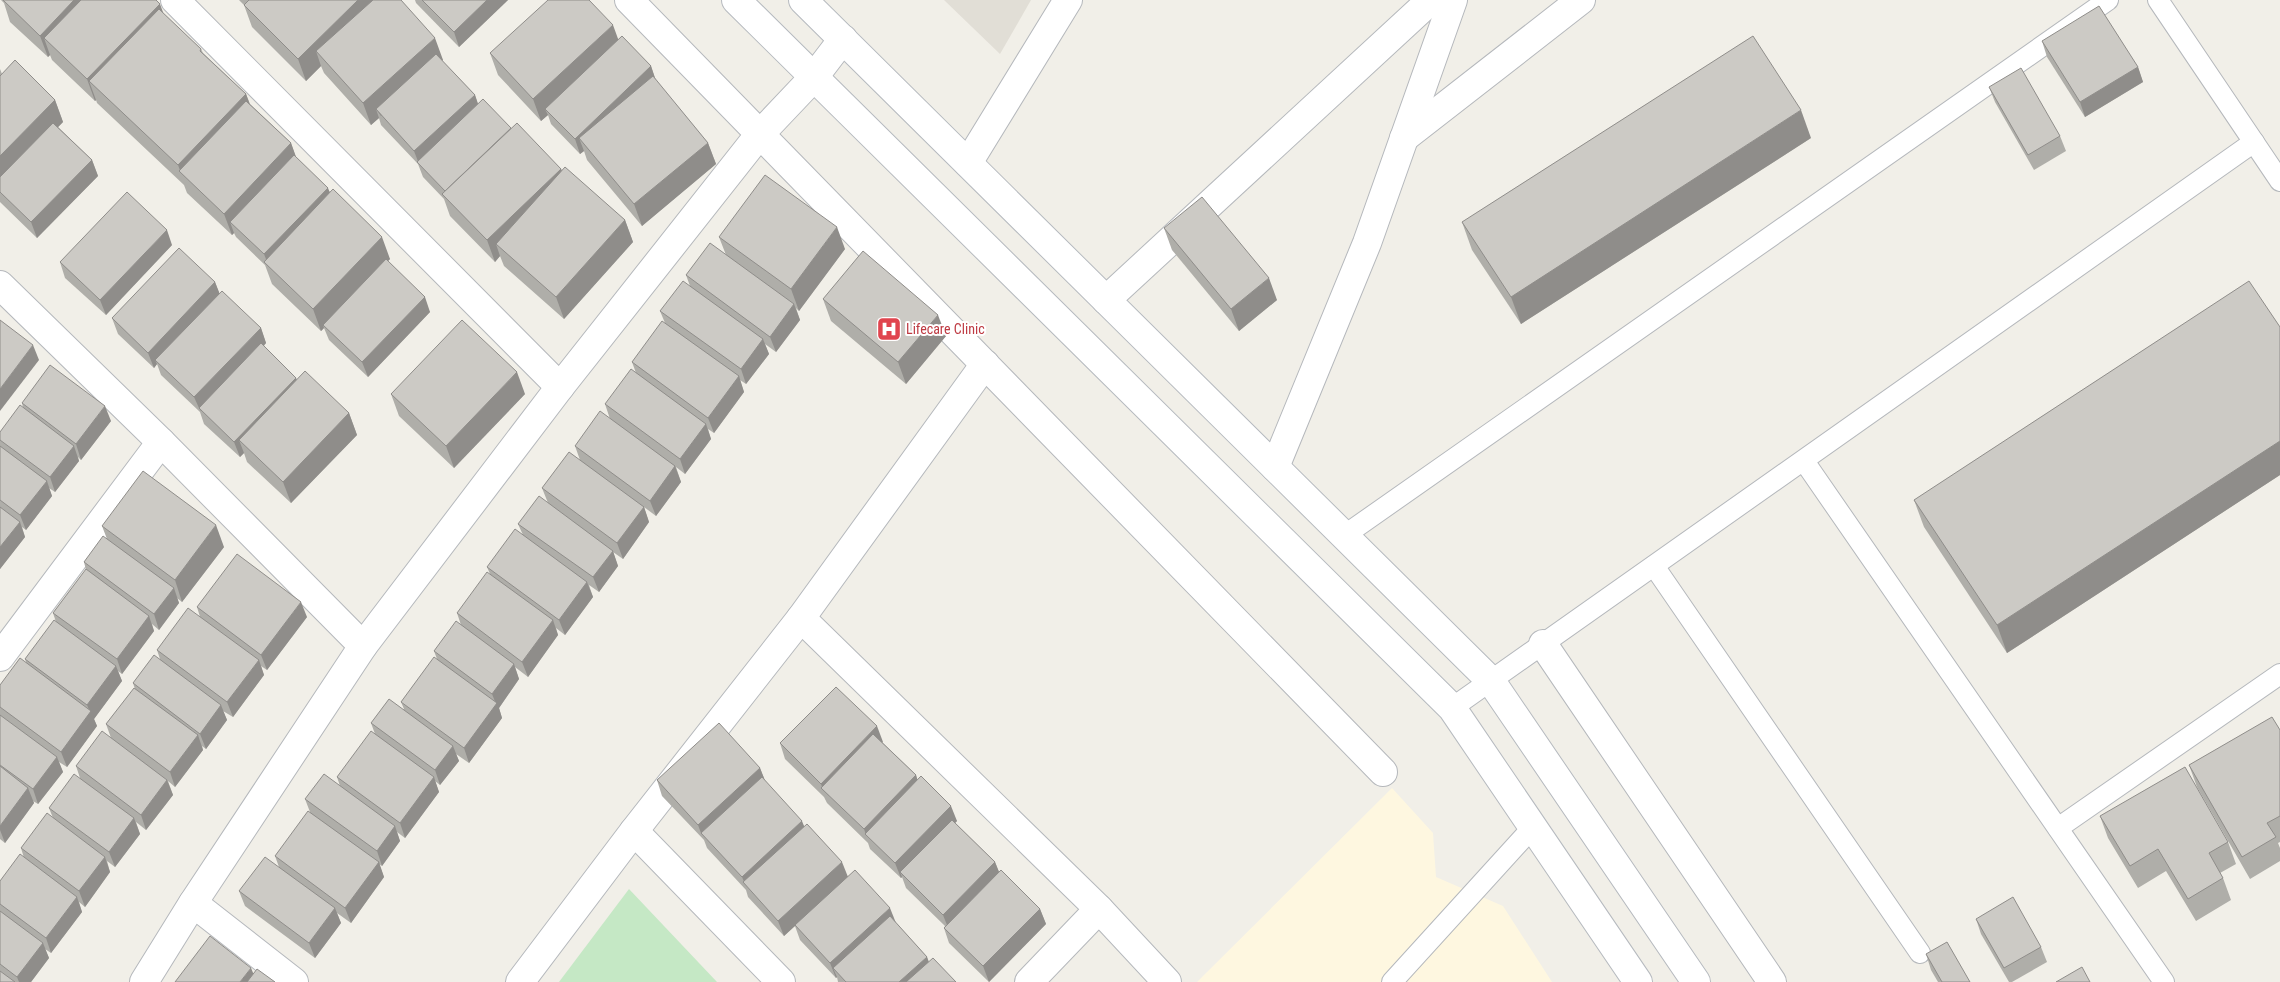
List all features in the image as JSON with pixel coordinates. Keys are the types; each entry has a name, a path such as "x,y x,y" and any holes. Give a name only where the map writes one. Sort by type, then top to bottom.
{"street":[{"path":"175,0 560,387"},
{"path":"629,0 1383,772"},
{"path":"736,0 1452,708 1638,982"},
{"path":"804,0 1492,681 1696,982"},
{"path":"968,163 1068,0"},
{"path":"1106,300 1431,0"},
{"path":"1275,467 1367,243 1453,0"},
{"path":"1404,138 1581,0"},
{"path":"144,982 193,903 363,646 560,387 759,135 814,77 843,39"},
{"path":"0,285 161,442 363,646"},
{"path":"520,982 634,831 801,618 985,364"},
{"path":"0,657 161,442"},
{"path":"801,618 1099,909 1167,982"},
{"path":"1543,644 1772,982"},
{"path":"634,831 781,982"},
{"path":"193,903 294,982"},
{"path":"1029,982 1099,909"}],"lane":[{"path":"1345,535 2108,0"},
{"path":"2158,0 2280,181"},
{"path":"1452,708 2254,142"},
{"path":"1804,461 2164,982"},
{"path":"1654,566 1920,953"},
{"path":"2058,828 2280,674"},
{"path":"1392,982 1533,826"}],"shaded area":[{"path":"944,0 1031,0 1000,54"},
{"path":"1392,788 1433,833 1436,877 1503,906 1552,982 1197,982"}],"green space":[{"path":"629,889 717,982 559,982"}],"building":[{"path":"3,0 74,0 40,36"},
{"path":"81,0 156,0 160,4 87,79 44,38"},
{"path":"249,0 358,0 298,59 244,5"},
{"path":"373,0 401,0 435,38 363,103 316,51"},
{"path":"422,0 487,0 454,32"},
{"path":"548,0 589,0 613,25 533,99 490,53"},
{"path":"2099,6 2138,67 2080,102 2042,41"},
{"path":"159,9 246,94 178,165 89,81"},
{"path":"622,36 651,66 575,139 545,109"},
{"path":"1753,36 1801,110 1511,297 1462,222"},
{"path":"436,54 475,95 414,151 376,109"},
{"path":"15,60 55,100 0,156 0,76"},
{"path":"2021,68 2060,136 2028,155 1989,87"},
{"path":"653,76 708,143 634,204 579,138"},
{"path":"483,99 511,128 445,191 417,162"},
{"path":"246,101 291,143 224,214 179,171"},
{"path":"53,123 92,160 31,222 0,192 0,177"},
{"path":"517,123 561,169 487,240 442,194"},
{"path":"294,155 328,188 264,254 230,222"},
{"path":"565,167 625,220 556,297 496,244"},
{"path":"765,175 837,227 791,289 719,237"},
{"path":"333,189 382,237 313,309 264,262"},
{"path":"127,192 167,230 100,300 60,262"},
{"path":"1202,197 1269,278 1231,309 1164,228"},
{"path":"710,243 794,304 770,337 686,275"},
{"path":"179,248 215,282 148,353 112,318"},
{"name":"Lifecare Clinic","path":"863,251 938,315 898,362 823,299"},
{"path":"386,259 425,297 362,362 323,325"},
{"path":"683,281 763,339 741,369 660,311"},
{"path":"2249,281 2280,327 2280,441 1997,625 1914,500"},
{"path":"222,291 261,328 194,397 155,360"},
{"path":"0,320 33,345 0,389"},
{"path":"462,320 517,372 446,446 391,394"},
{"path":"662,321 739,376 708,418 632,362"},
{"path":"261,343 296,378 234,442 199,408"},
{"path":"50,365 105,406 76,444 22,403"},
{"path":"631,369 706,424 680,459 605,404"},
{"path":"305,371 349,413 283,482 239,440"},
{"path":"20,405 74,446 50,477 0,440 0,432"},
{"path":"600,411 675,466 650,501 575,446"},
{"path":"0,446 47,481 20,515 0,500"},
{"path":"569,452 644,507 617,543 542,488"},
{"path":"143,471 216,525 175,580 102,526"},
{"path":"539,496 613,551 593,577 518,524"},
{"path":"0,507 20,522 0,547"},
{"path":"515,529 587,582 559,620 487,567"},
{"path":"103,536 174,588 154,614 84,562"},
{"path":"237,554 301,602 261,655 197,607"},
{"path":"86,569 149,616 117,659 53,613"},
{"path":"487,572 553,620 522,662 457,613"},
{"path":"188,608 259,660 227,702 157,650"},
{"path":"54,620 116,666 87,705 25,659"},
{"path":"456,621 514,664 492,694 434,651"},
{"path":"154,655 221,705 200,734 133,683"},
{"path":"434,657 497,703 464,748 401,702"},
{"path":"20,658 91,711 61,752 0,707 0,685"},
{"path":"836,687 877,726 821,784 780,743"},
{"path":"134,688 198,735 170,772 106,724"},
{"path":"389,699 453,746 435,770 371,723"},
{"path":"0,715 57,757 33,789 0,765"},
{"path":"2272,717 2280,730 2280,816 2267,823 2276,837 2242,857 2189,765"},
{"path":"719,723 760,768 698,825 657,780"},
{"path":"102,731 167,780 141,815 76,766"},
{"path":"371,731 434,777 400,823 337,777"},
{"path":"873,734 916,775 864,829 821,788"},
{"path":"0,766 28,788 0,826"},
{"path":"2185,767 2228,842 2209,853 2223,878 2188,899 2158,849 2130,866 2100,816"},
{"path":"74,774 134,818 109,852 49,808"},
{"path":"324,774 395,826 377,851 305,799"},
{"path":"921,776 951,806 895,863 865,834"},
{"path":"762,777 802,821 742,877 701,833"},
{"path":"308,811 379,862 345,908 275,856"},
{"path":"47,813 105,857 79,891 21,848"},
{"path":"952,820 995,862 943,915 900,872"},
{"path":"807,824 842,862 778,921 743,882"},
{"path":"20,854 77,897 46,938 0,904 0,881"},
{"path":"265,857 335,908 309,943 239,891"},
{"path":"855,870 890,908 830,963 795,925"},
{"path":"1001,870 1040,909 983,966 944,928"},
{"path":"2013,897 2041,947 2004,968 1976,919"},
{"path":"0,911 43,943 17,977 0,964"},
{"path":"890,916 927,957 899,982 846,982 833,968"},
{"path":"210,936 251,968 240,982 175,982"},
{"path":"1947,942 1970,982 1942,982 1926,954"},
{"path":"933,958 956,982 906,982"},
{"path":"2082,967 2090,982 2056,982"},
{"path":"257,969 275,982 247,982"},
{"path":"0,971 15,982 0,982"}],"place":[{"name":"Lifecare Clinic","path":"889,329"}]}
